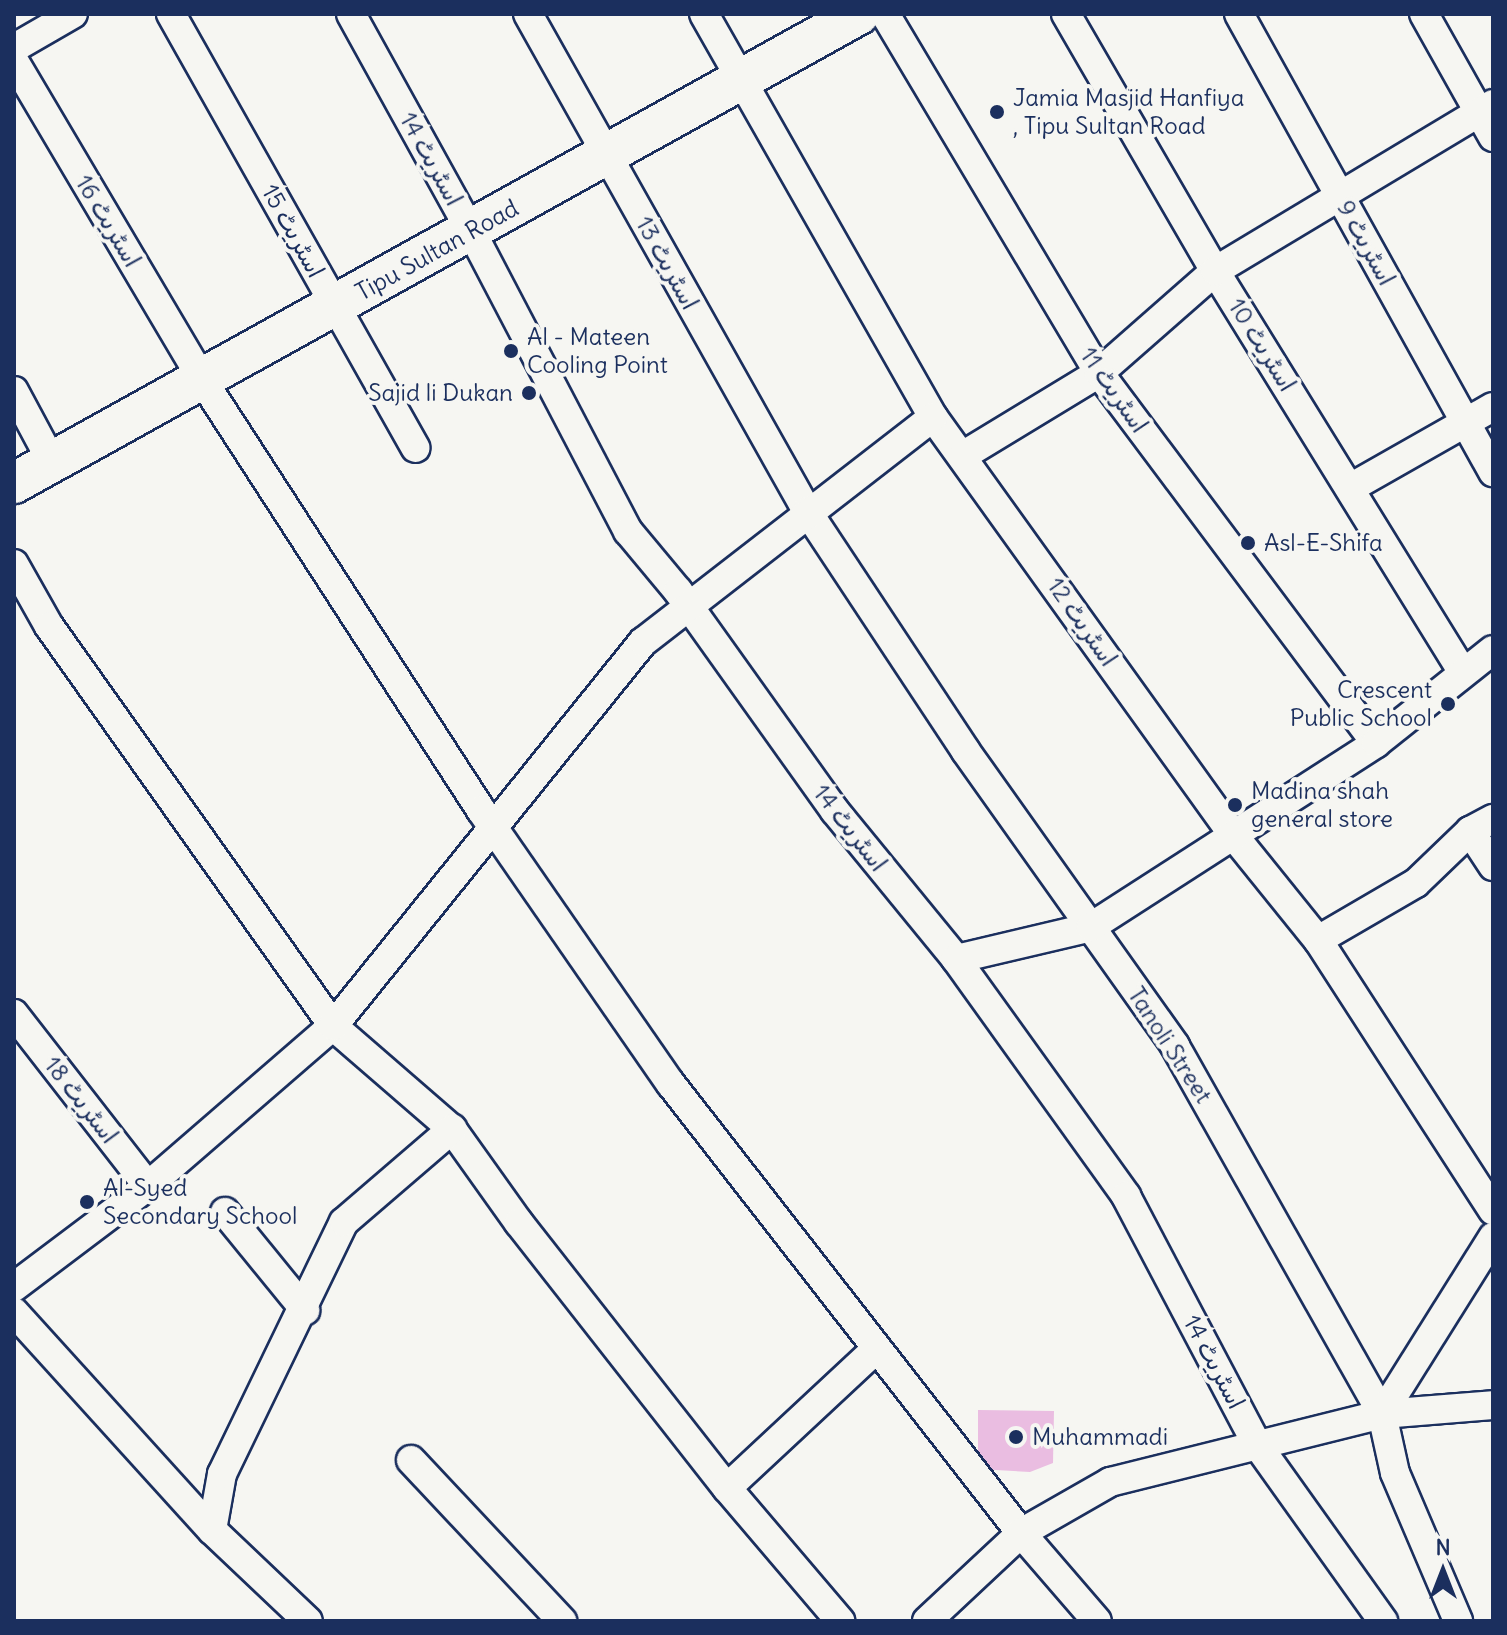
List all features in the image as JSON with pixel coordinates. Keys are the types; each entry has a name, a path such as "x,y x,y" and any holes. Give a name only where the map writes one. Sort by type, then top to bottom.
{"street":[{"path":"14,48 73,14"},
{"name":"اسٹریٹ 15","path":"171,14 416,448"},
{"name":"اسٹریٹ 14","path":"351,14 471,231 628,531 688,608 835,811 956,959 1126,1196 1256,1443 1383,1621"},
{"name":"اسٹریٹ 13","path":"528,14 807,511"},
{"name":"اسٹریٹ 12","path":"704,14 933,417 964,455 1234,836 1318,940 1493,1210"},
{"name":"Tipu Sultan Road","path":"14,483 203,381 859,14"},
{"name":"اسٹریٹ 11","path":"885,14 1099,373 1376,743"},
{"name":"اسٹریٹ 10","path":"1066,14 1215,271 1352,487 1463,673"},
{"name":"اسٹریٹ 9","path":"1239,14 1493,472"},
{"path":"1424,14 1486,108 1493,137"},
{"name":"اسٹریٹ 16","path":"14,61 203,381 494,829 671,1084 1021,1533 1097,1621"},
{"path":"964,455 1099,373 1215,271 1486,108"},
{"path":"14,391 53,464"},
{"path":"1352,487 1493,407"},
{"path":"14,1287 148,1186 333,1026 643,642 807,511 933,417"},
{"name":"Tanoli Street","path":"807,511 965,750 1175,1046 1382,1414 1395,1473 1458,1621"},
{"path":"14,564 49,626 333,1026 452,1129 519,1223 727,1488 840,1621"},
{"path":"956,959 1091,927 1376,743 1493,650"},
{"path":"1318,940 1416,883 1481,825 1493,866"},
{"name":"اسٹریٹ 18","path":"14,1014 148,1186"},
{"path":"212,1530 222,1474 305,1310 344,1222 452,1129"},
{"path":"225,1212 305,1310"},
{"path":"1382,1414 1493,1237"},
{"path":"14,1312 212,1530 308,1621"},
{"path":"727,1488 877,1348"},
{"path":"927,1621 1021,1533 1110,1482 1256,1443 1382,1414 1493,1405"},
{"path":"411,1460 562,1621"}],"building":[{"name":"Muhammadi","path":"978,1410 1054,1411 1053,1463 1030,1472 978,1469"}],"place":[{"name":"Jamia Masjid Hanfiya , Tipu Sultan Road","path":"997,112"},
{"name":"Al - Mateen Cooling Point","path":"511,351"},
{"name":"Sajid li Dukan","path":"529,393"},
{"name":"Asl-E-Shifa","path":"1248,543"},
{"name":"Crescent Public School","path":"1448,704"},
{"name":"Madina shah general store","path":"1235,805"},
{"name":"Al-Syed Secondary School","path":"87,1202"},
{"name":"Muhammadi","path":"1016,1437"}]}
